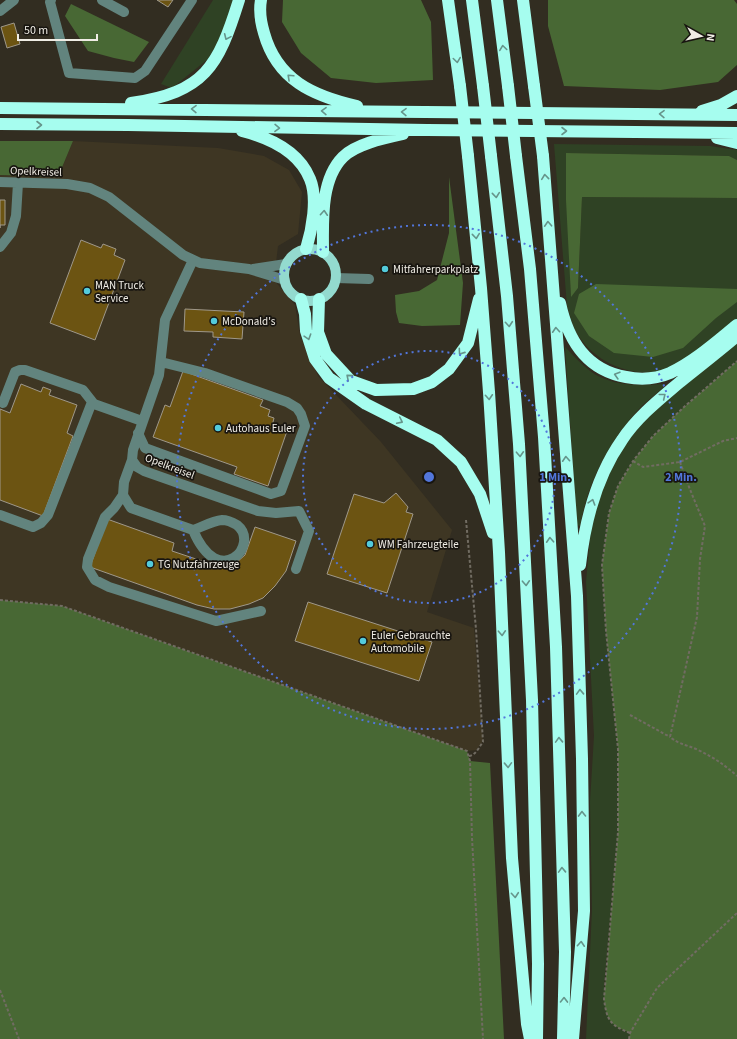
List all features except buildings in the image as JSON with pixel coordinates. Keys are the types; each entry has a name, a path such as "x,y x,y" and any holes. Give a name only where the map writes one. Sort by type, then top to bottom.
{"highway":[{"path":"93,108 133,103 165,96 181,90 194,82 208,70 218,54 229,33 239,0"},
{"path":"261,0 260,6 262,26 268,45 277,62 290,78 306,89 322,96 346,104 378,111"},
{"path":"443,0 453,35"},
{"path":"448,0 460,86 481,288 499,552 512,858 527,1024 530,1039"},
{"path":"472,0 484,86 507,296 519,444 532,700 538,964 537,1039"},
{"path":"497,0 530,269 544,429 555,632 565,952 563,1039"},
{"path":"523,0 547,198 577,596 582,759 584,912 574,1039"},
{"path":"526,20 527,0"},
{"path":"690,115 721,105 737,96"},
{"path":"0,108 737,115"},
{"path":"0,124 737,133"},
{"path":"224,127 251,133 279,144 291,153 302,165 310,180 314,198 311,232 306,249"},
{"path":"323,252 324,210 327,186 343,156 366,144 393,136 428,130"},
{"path":"692,133 737,143"},
{"path":"550,250 563,316 575,344 586,358 597,366 615,375 650,379 670,373 694,360 737,325"},
{"path":"319,299 318,332 326,354 351,380 376,390 413,389 432,382 449,369 468,343 481,288"},
{"path":"301,299 305,314 306,331 315,359 329,378 366,404 437,440 461,462 480,494 499,552"},
{"path":"577,596 587,516 597,486 610,457 623,438 653,405 737,336"}],"main road":[{"path":"306,249 323,252 330,259 335,268 336,278 333,287 327,294 319,299 301,299 294,295 288,288 284,272 286,264 291,257 306,249"}],"street":[{"path":"0,11 14,0"},
{"path":"51,0 50,2 68,73 135,78 145,71 192,0"},
{"path":"102,0 124,12"},
{"name":"Opelkreisel","path":"0,182 67,184 90,188 109,197 184,255 193,260 216,266 249,269 285,280"},
{"path":"1,245 11,233 16,216 18,183"},
{"name":"Opelkreisel","path":"193,260 165,320 159,375 138,433 132,460 137,467 144,471 258,511 276,513 299,511 310,531 296,568"},
{"name":"Opelkreisel","path":"249,269 286,264"},
{"path":"336,278 369,280"},
{"path":"138,433 145,448 271,494 281,491 305,426 301,414 297,408 287,402 205,373 160,362"},
{"path":"3,403 15,372 26,370 83,390 92,402 142,421"},
{"path":"0,515 33,527 41,523 48,516 92,402"},
{"path":"132,460 124,482 124,495 131,508 193,530 222,520 232,522 240,528 244,534 244,542 240,553 234,558 226,561 215,559 201,546 193,530"},
{"path":"124,495 105,517 88,559 87,567 95,580 109,587 216,621 261,611"}],"path":[{"path":"630,1033 612,1023 606,1010 604,999 618,832 618,750 606,631 602,565 609,513 618,486 633,461 653,436 737,361"},
{"path":"633,461 643,467 680,462 723,441 737,438"},
{"path":"670,737 697,617 700,559 705,526 680,462"},
{"path":"466,520 476,629 483,742 477,751 469,756"},
{"path":"0,600 62,606 467,751 470,760 472,838 483,1039"},
{"path":"630,715 670,737 679,744 696,749 724,764 737,776"},
{"path":"629,1039 630,1033 657,988 737,913"},
{"path":"0,990 19,1039"}],"shaded area":[{"path":"73,141 218,148 264,156 289,170 302,192 298,234 278,246 274,280 295,305 300,335 318,376 381,442 452,530 427,612 474,628 483,741 476,750 467,751 62,606 0,600 0,175 58,177"}],"green space":[{"path":"213,0 235,0 225,30 208,59 172,88 161,84"},
{"path":"283,0 421,0 431,22 433,80 376,83 331,78 301,53 282,22"},
{"path":"548,0 734,0 737,4 737,65 718,82 660,90 564,86 548,26"},
{"path":"71,4 149,42 134,62 88,51 65,16"},
{"path":"0,141 73,141 58,177 0,175"},
{"path":"554,144 710,146 737,150 737,160 729,156 566,153 571,296 578,288 582,197 737,198 737,322 672,368 658,371 631,371 605,361 594,353 576,332 567,306"},
{"path":"566,153 729,156 737,160 737,198 582,197 578,288 571,297 566,200"},
{"path":"449,177 463,283 460,325 422,326 399,323 396,312 395,295 419,291 437,280 449,233"},
{"path":"596,284 737,289 737,302 716,318 683,348 653,357 614,353 589,336 574,313 579,294"},
{"path":"737,342 737,361 653,436 633,461 618,486 609,513 602,565 606,631 618,749 618,832 604,986 619,1029 630,1033 629,1039 586,1039 592,909 590,802 594,736 586,582 592,517 601,488 627,440 656,409"},
{"path":"565,347 581,363 598,376 613,382 646,385 662,384 664,387 637,411 626,424 608,451 600,465 588,494 580,526 577,525"},
{"path":"737,361 737,1039 629,1039 630,1033 614,1025 608,1017 604,999 618,832 618,749 606,631 602,565 609,513 618,486 633,461 653,436"},
{"path":"0,600 62,606 467,751 470,761 490,763 504,1039 0,1039"}],"place":[{"name":"Mitfahrerparkplatz","path":"385,269"},
{"name":"MAN Truck Service","path":"87,291"},
{"name":"McDonald's","path":"214,321"},
{"name":"Autohaus Euler","path":"218,428"},
{"name":"WM Fahrzeugteile","path":"370,544"},
{"name":"TG Nutzfahrzeuge","path":"150,564"},
{"name":"Euler Gebrauchte Automobile","path":"363,641"}]}
